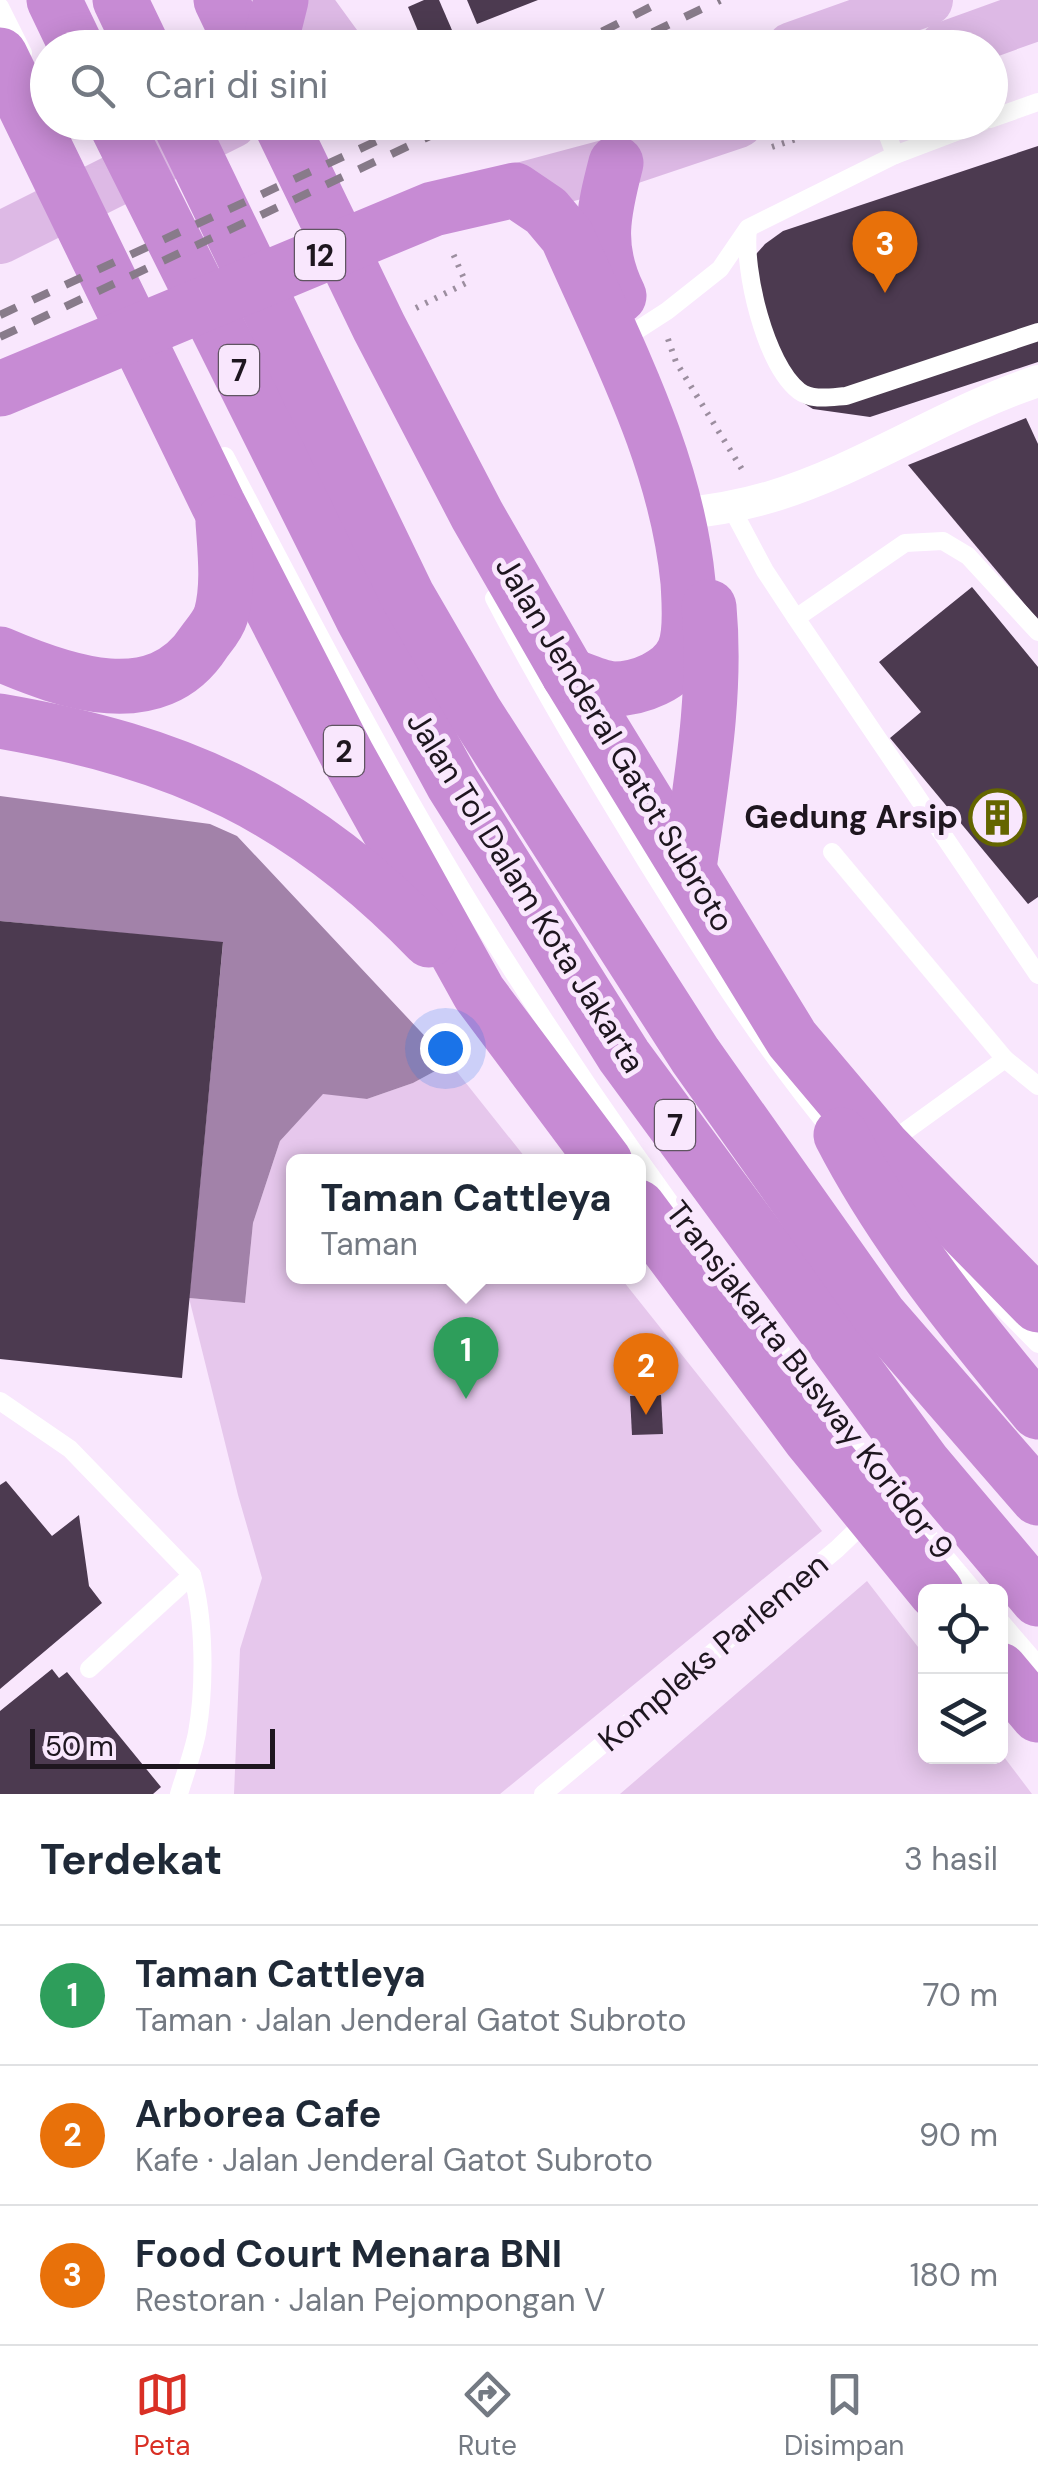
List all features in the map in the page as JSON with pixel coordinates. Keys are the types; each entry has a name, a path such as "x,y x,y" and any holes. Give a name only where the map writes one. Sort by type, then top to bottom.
{"highway":[{"path":"45,30 54,0"},
{"path":"120,0 135,30"},
{"path":"221,0 235,30"},
{"path":"274,30 282,0"},
{"name":"2","path":"70,140 220,508 346,755 480,993 598,1154"},
{"name":"Jalan Tol Dalam Kota Jakarta","path":"125,140 384,606 474,712 694,1055 880,1315 1038,1498"},
{"path":"0,141 28,166 80,166 160,140"},
{"name":"Jalan Tol Dalam Kota Jakarta","path":"188,140 384,606 453,784 624,1056 924,1464 1038,1599"},
{"name":"Jalan Jenderal Gatot Subroto","path":"288,140 358,302 477,514 570,675 792,1039 867,1150"},
{"path":"616,163 601,237 624,336"},
{"path":"515,190 546,211 567,236 624,336 679,446 703,511 711,672 708,733 689,868"},
{"name":"12","path":"0,390 433,208 515,190"},
{"path":"0,654 43,673 95,683 138,688 170,677 194,658 220,618 226,564 220,508"},
{"path":"570,675 611,689 648,683 670,670 685,650 703,511"},
{"path":"0,722 100,742 154,758 254,801 342,858 382,892 480,993"},
{"path":"867,1150 1038,1306"},
{"path":"867,1150 958,1315 1038,1412"},
{"path":"646,1218 810,1438 854,1532 925,1584"},
{"path":"1003,1674 1038,1715"}],"main road":[{"path":"303,0 325,30"},
{"path":"843,30 927,0"},
{"path":"994,30 1038,14"},
{"path":"0,238 196,140"},
{"path":"515,190 616,163 733,140"}],"street":[{"path":"703,511 811,482 942,419 1036,387"}],"lane":[{"path":"0,7 30,49"},
{"path":"1008,113 1038,102"},
{"path":"889,140 894,156"},
{"path":"624,336 720,269 748,228 894,156 935,140"},
{"path":"83,176 100,211"},
{"path":"748,228 746,251 753,296 778,365 800,392 814,398 846,396 1038,332"},
{"path":"312,242 358,302"},
{"path":"144,299 161,334"},
{"name":"Transjakarta Busway Koridor 9","path":"214,438 472,906 580,1075 637,1154"},
{"path":"703,511 765,571 1038,975"},
{"path":"796,618 905,543 943,541 968,556 1038,632"},
{"path":"490,590 543,692 718,978 791,1083 867,1150 911,1215 1038,1344"},
{"path":"832,852 1005,1059 1038,1086"},
{"path":"867,1150 1005,1059"},
{"name":"Transjakarta Busway Koridor 9","path":"646,1166 755,1316 970,1584"},
{"path":"0,1401 70,1449 192,1576 201,1650 198,1716 179,1794"},
{"name":"Kompleks Parlemen","path":"543,1794 854,1532"},
{"path":"89,1669 192,1576"},
{"path":"1008,1630 1038,1665"}],"path":[{"path":"358,302 466,283 447,240"}],"shaded area":[{"path":"0,796 210,824 237,836 450,1063 413,1083 367,1099 323,1094 280,1141 253,1223 245,1303 189,1298 223,943 0,921"},
{"path":"450,1063 522,1154 286,1154 286,1284 626,1284 822,1531 500,1794 234,1794 240,1649 262,1578 189,1298 245,1303 253,1223 280,1141 323,1093 367,1099 413,1083"},
{"path":"867,1581 918,1647 918,1764 1008,1762 1032,1794 620,1794"}],"building":[{"path":"424,0 439,0 452,30 418,30 408,7"},
{"path":"467,0 538,0 477,24"},
{"path":"1038,146 1038,362 870,417 813,409 792,396 777,375 749,262 765,244 783,231"},
{"path":"1026,418 1038,444 1038,620 908,465"},
{"name":"Gedung Arsip","path":"972,587 1038,667 1038,897 1028,904 890,738 921,712 879,662"},
{"path":"0,921 223,942 182,1378 0,1359"},
{"path":"661,1395 663,1434 632,1435 630,1396"},
{"path":"6,1481 52,1536 79,1515 89,1586 102,1603 0,1689 0,1485"},
{"path":"52,1669 59,1678 67,1672 161,1787 153,1794 0,1794 0,1711"}],"railway":[{"path":"605,30 664,0"},
{"path":"658,30 720,0"},
{"path":"0,315 379,140"},
{"path":"0,337 421,140"}],"place":[{"name":"Food Court Menara BNI","path":"885,293"},
{"name":"Gedung Arsip","path":"997,817"},
{"name":"Taman Cattleya","path":"466,1399"},
{"name":"Arborea Cafe","path":"646,1415"}]}
